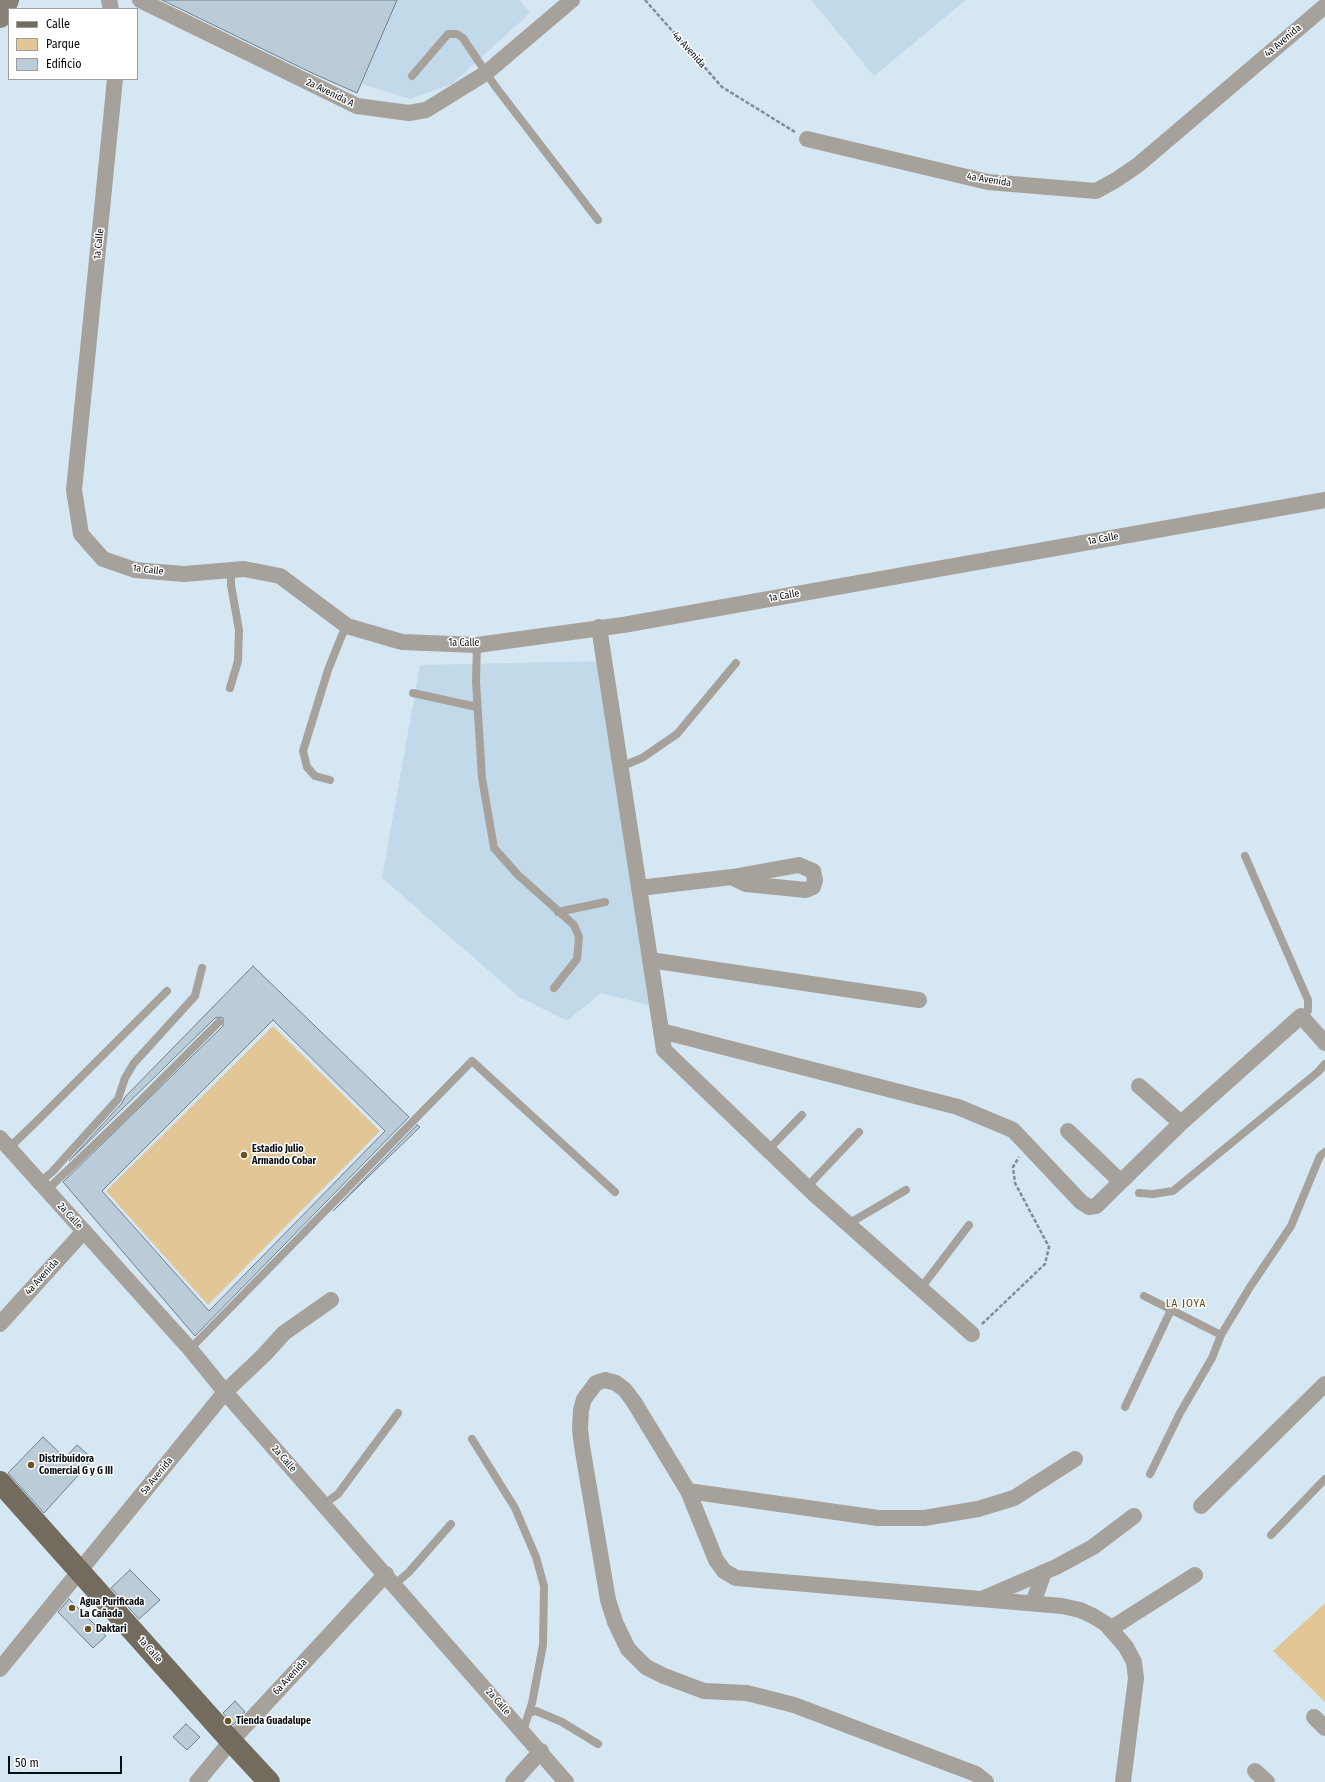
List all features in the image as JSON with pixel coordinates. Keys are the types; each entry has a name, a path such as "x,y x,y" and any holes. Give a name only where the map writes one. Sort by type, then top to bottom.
{"main road":[{"path":"0,17 8,0"},
{"name":"1a Calle","path":"0,1482 269,1782"}],"street":[{"name":"2a Avenida A","path":"140,0 357,106 392,112 409,113 426,110 486,73 572,0"},
{"name":"4a Avenida","path":"807,139 988,182 1096,191 1138,165 1325,6"},
{"name":"1a Calle","path":"115,80 74,490 80,534 103,559 135,570 184,574 244,569 280,576 347,626 402,642 477,645 599,627 623,625 1325,500"},
{"path":"599,627 664,1050 807,1187 972,1334"},
{"path":"639,888 732,877"},
{"path":"650,960 919,1000"},
{"path":"661,1031 958,1107 1013,1130 1081,1202 1089,1207 1096,1206 1181,1123 1301,1016 1325,1043"},
{"path":"1139,1086 1181,1123"},
{"path":"1068,1131 1120,1181"},
{"name":"2a Calle","path":"4,1143 190,1349 225,1392 523,1730 566,1782"},
{"name":"4a Avenida","path":"0,1324 84,1231"},
{"name":"5a Avenida","path":"0,1669 225,1392 264,1355 284,1333 331,1300"},
{"path":"986,1782 976,1774 794,1705 747,1694 704,1691 664,1676 646,1667 628,1649 615,1622 608,1600 580,1429 584,1399 596,1383 606,1380 616,1383 625,1390 688,1490 716,1560 724,1571 736,1578 1062,1606 1080,1610 1093,1616 1110,1629 1126,1647 1134,1662 1136,1678 1123,1782"},
{"path":"1201,1506 1325,1384"},
{"path":"688,1490 878,1518 924,1518 978,1509 1014,1498 1075,1459"},
{"path":"981,1599 1044,1572 1092,1547 1134,1516"},
{"path":"1033,1603 1044,1572"},
{"path":"1110,1629 1195,1575"},
{"name":"6a Avenida","path":"197,1782 231,1741 390,1579"},
{"path":"513,1782 540,1750"},
{"path":"1255,1771 1267,1782"}],"lane":[{"path":"412,76 448,34 457,34 463,38 486,73 598,220"},
{"path":"230,688 238,661 239,630 231,585 231,570"},
{"path":"330,780 315,776 307,767 303,751 328,670 347,626"},
{"path":"477,645 477,707 482,778 494,848 518,875 574,925 579,937 578,959 554,988"},
{"path":"620,767 642,758 677,734 736,663"},
{"path":"413,693 477,707"},
{"path":"1245,856 1308,1000 1308,1011 1301,1016"},
{"path":"558,912 605,902"},
{"path":"44,1186 52,1172 118,1099 126,1078 134,1063 195,996 202,968"},
{"path":"4,1143 39,1119 166,991"},
{"path":"44,1186 134,1108 219,1022"},
{"path":"190,1349 472,1061 615,1192"},
{"path":"1139,1192 1153,1194 1173,1190 1318,1072 1325,1064"},
{"path":"768,1150 802,1115"},
{"path":"807,1187 859,1132"},
{"path":"1150,1474 1180,1413 1212,1358 1221,1335 1250,1287 1291,1226 1320,1156 1325,1152"},
{"path":"848,1224 906,1190"},
{"path":"920,1288 969,1225"},
{"path":"1144,1296 1221,1335"},
{"path":"1125,1407 1171,1310"},
{"path":"324,1504 338,1494 398,1413"},
{"path":"472,1439 515,1508 536,1557 544,1586 543,1645 523,1730"},
{"path":"1272,1535 1325,1479"},
{"path":"390,1579 409,1572 451,1524"},
{"path":"528,1713 536,1711 562,1722 598,1744"}],"path":[{"name":"4a Avenida","path":"645,0 722,87 807,139"},
{"path":"972,1334 1045,1264 1049,1246 1015,1183 1013,1167 1023,1152 1030,1147"}],"shaded area":[{"path":"178,0 520,0 530,13 452,84 410,99 342,78"},
{"path":"811,0 966,0 874,76"},
{"path":"603,661 664,1009 601,993 567,1021 519,997 382,878 420,665"}],"green space":[{"path":"273,1026 380,1131 208,1305 106,1191"},
{"path":"1325,1603 1325,1702 1273,1651"}],"building":[{"path":"162,0 397,0 357,93 312,73"},
{"path":"253,966 409,1117 195,1336 63,1182 223,1026 223,1018 215,1018 69,1161 122,1103 125,1097","holes":["273,1020 385,1131 209,1311 102,1191"]},
{"path":"417,1125 420,1127 333,1211"},
{"path":"43,1437 65,1458 77,1445 93,1459 44,1513 8,1473"},
{"path":"130,1570 160,1600 139,1619 111,1588"},
{"path":"69,1599 106,1636 93,1648 58,1612"},
{"path":"235,1701 245,1712 233,1725 223,1713"},
{"path":"186,1724 200,1737 187,1750 173,1737"}],"place":[{"name":"Estadio Julio Armando Cobar","path":"244,1155"},
{"name":"Distribuidora Comercial G y G III","path":"31,1465"},
{"name":"Agua Purificada La Cañada","path":"72,1608"},
{"name":"Daktari","path":"88,1629"},
{"name":"Tienda Guadalupe","path":"228,1721"}],"district":[{"name":"LA JOYA","path":"1186,1304"}]}
